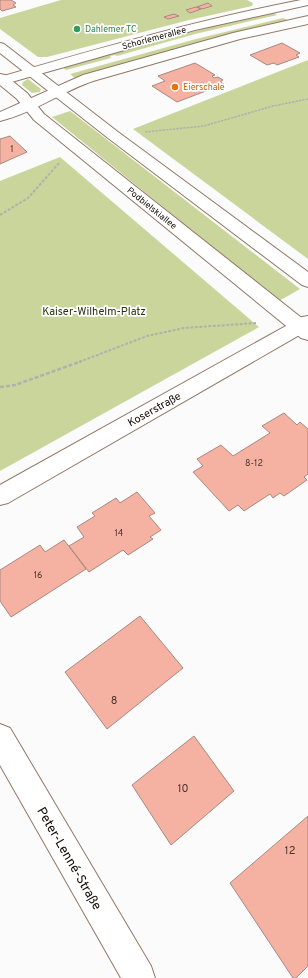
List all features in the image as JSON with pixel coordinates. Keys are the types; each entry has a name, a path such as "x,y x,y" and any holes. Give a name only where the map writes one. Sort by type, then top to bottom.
{"street":[{"path":"264,0 307,21"},
{"name":"Schorlemerallee","path":"1,79 32,72 183,30 308,2"},
{"name":"Schorlemerallee","path":"0,117 30,106 73,82 108,71 237,36 307,21"},
{"path":"0,47 308,281"},
{"name":"Podbielskiallee","path":"1,79 22,96 39,117 61,136 305,327"},
{"name":"Koserstraße","path":"0,496 305,327"},
{"name":"Peter-Lenné-Straße","path":"0,738 139,978"}],"path":[{"path":"141,133 204,126 273,106 308,99"},
{"path":"0,216 28,198 48,178 55,166 66,158"},
{"path":"0,387 42,376 147,336 184,328 259,322"}],"green space":[{"name":"Dahlemer TC","path":"61,0 247,0 253,3 252,6 189,20 47,57 38,57 0,29 0,18"},
{"path":"273,12 277,15 195,34 117,56 110,56 111,58 66,70 62,67 222,24"},
{"path":"283,18 288,20 200,42 75,78 70,74 196,39"},
{"path":"308,60 308,259 133,129"},
{"path":"28,79 41,89 40,92 32,93 22,85 23,82"},
{"path":"70,111 300,289 279,301 52,117"},
{"name":"Kaiser-Wilhelm-Platz","path":"60,157 259,327 0,471 0,181"}],"building":[{"path":"0,0 11,0 16,3 13,5 16,7 2,11 0,9"},
{"path":"208,3 212,6 202,9 197,7"},
{"path":"196,7 201,9 190,13 186,10"},
{"path":"174,14 179,16 168,19 164,17"},
{"path":"282,43 300,53 296,55 299,57 277,65 274,63 267,65 250,55"},
{"path":"195,63 215,75 212,76 214,78 218,77 223,80 220,82 224,84 177,102 152,86 165,81 158,76"},
{"path":"10,136 27,152 0,164 0,139"},
{"path":"284,413 297,425 300,422 308,429 308,474 304,477 307,480 284,496 280,493 273,498 270,494 244,511 238,505 229,511 193,472 203,466 197,459 221,445 233,456 270,433 262,426"},
{"path":"137,492 155,513 149,516 161,530 150,537 153,539 128,555 123,550 89,572 69,546 84,537 77,527 95,516 92,513 116,498 120,503"},
{"path":"64,540 86,569 11,617 0,601 0,570 40,545 45,552"},
{"path":"140,616 183,668 107,729 65,672"},
{"path":"194,736 234,791 171,845 132,785"},
{"path":"308,816 308,966 296,978 293,978 230,883"}],"place":[{"name":"Dahlemer TC","path":"77,29"},
{"name":"Eierschale","path":"175,87"}]}
